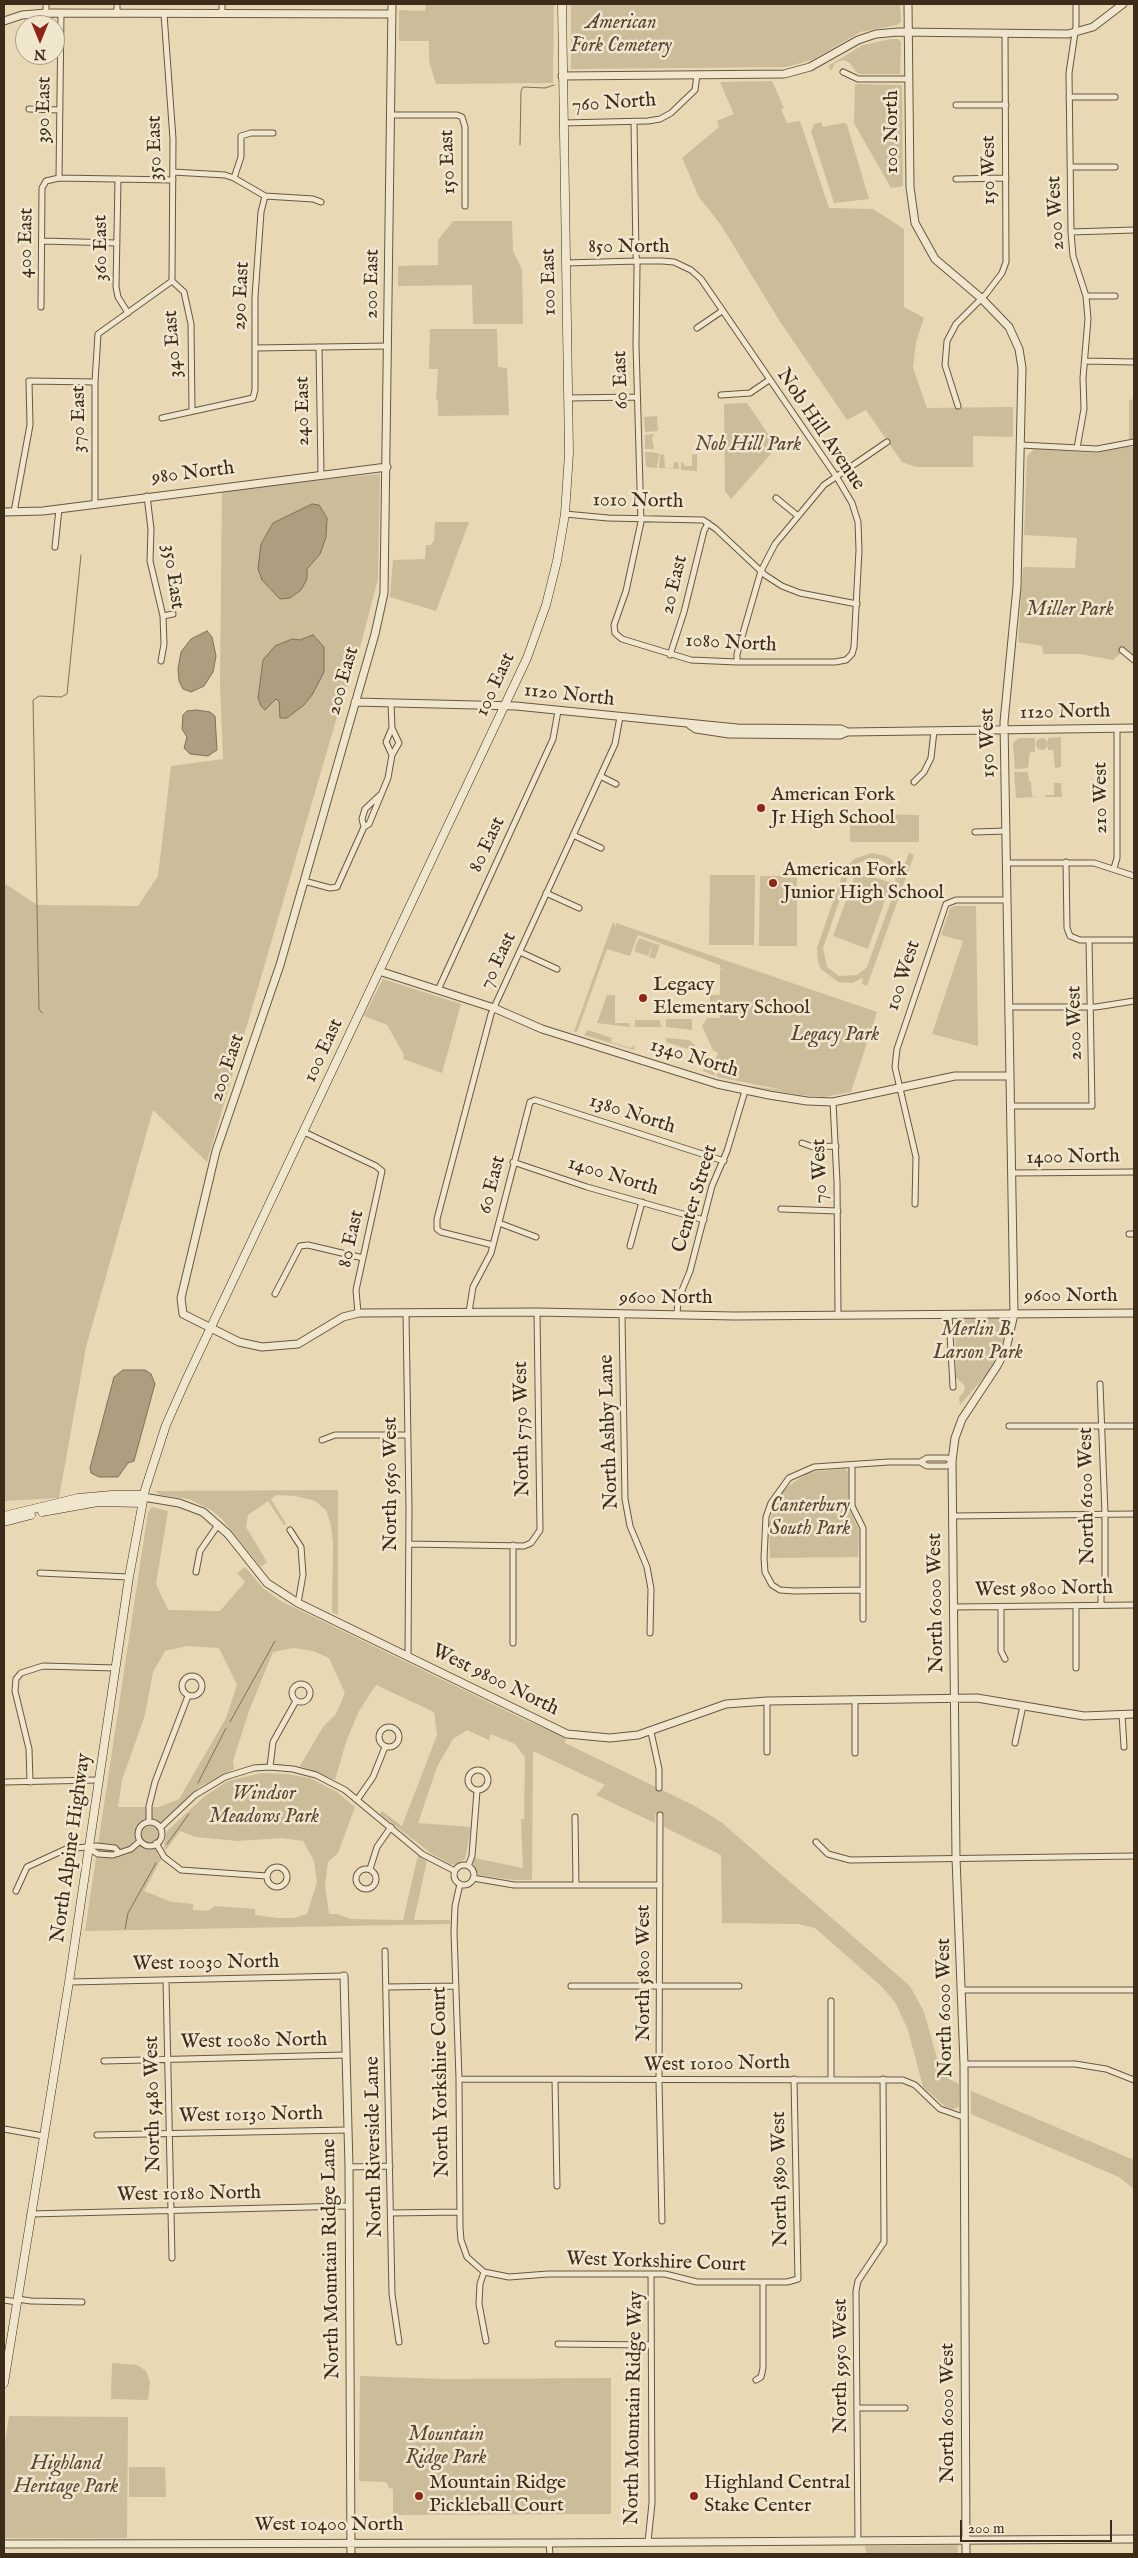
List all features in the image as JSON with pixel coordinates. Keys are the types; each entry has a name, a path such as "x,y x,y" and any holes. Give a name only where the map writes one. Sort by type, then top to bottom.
{"main road":[{"name":"100 East","path":"211,1326 530,651 546,605 558,561 566,514 569,461 562,4"},
{"name":"North Alpine Highway","path":"4,2383 69,1982 97,1780 143,1498 166,1425 211,1326"},
{"path":"4,1516 78,1498 112,1495 143,1498"},
{"path":"4,1522 83,1503 126,1501 143,1498"}],"street":[{"path":"46,4 46,13"},
{"path":"117,4 117,14"},
{"path":"222,4 222,14"},
{"name":"200 East","path":"211,1326 183,1314 180,1303 182,1291 216,1151 271,993 355,702 384,593 392,4"},
{"path":"908,4 908,32"},
{"name":"200 West","path":"1076,4 1069,67 1071,232 1073,256 1086,296 1088,319 1084,409 1077,448"},
{"path":"562,76 784,74 810,67 858,40 870,36 908,32 1074,33 1093,27 1123,4"},
{"path":"4,21 22,15 46,13 392,14"},
{"name":"390 East","path":"59,178 61,13"},
{"name":"350 East","path":"164,14 173,139 172,281"},
{"name":"100 North","path":"908,32 912,213 918,232 936,259 981,298"},
{"name":"150 West","path":"958,406 945,365 945,347 956,324 1002,273 1006,262 1006,33"},
{"path":"843,72 858,79 909,79"},
{"name":"760 North","path":"563,123 654,121 667,115 695,90 697,75"},
{"path":"1069,97 1116,96"},
{"path":"956,105 1006,105"},
{"path":"29,109 60,110"},
{"name":"150 East","path":"391,115 457,115 462,117 465,127 465,206"},
{"name":"60 East","path":"615,633 614,625 626,591 641,518 635,292 637,262 634,122"},
{"path":"234,178 241,157 241,136 251,133 273,133"},
{"path":"1070,167 1115,167"},
{"path":"173,172 216,173 234,178 265,196 313,199 321,202"},
{"path":"59,178 173,180"},
{"name":"400 East","path":"41,307 42,188 46,181 59,178"},
{"path":"956,179 1006,178"},
{"name":"360 East","path":"118,179 117,292 128,313"},
{"name":"290 East","path":"192,410 246,401 253,398 255,390 255,297 261,212 265,196"},
{"path":"1071,232 1134,230"},
{"path":"42,241 117,243"},
{"name":"850 North","path":"566,263 674,262 691,270"},
{"name":"Nob Hill Avenue","path":"691,270 701,279 852,502 858,522 860,542 854,647 849,657"},
{"path":"128,313 172,281"},
{"name":"340 East","path":"172,281 184,292 192,328 192,410"},
{"path":"1086,296 1115,296"},
{"name":"150 West","path":"981,298 1013,333 1021,358 1021,445 1017,586 1005,690 1009,1076 1014,1314"},
{"path":"697,328 722,311"},
{"name":"370 East","path":"95,504 95,382 98,334 128,313"},
{"path":"255,348 388,346"},
{"name":"240 East","path":"319,347 321,474"},
{"path":"1085,361 1134,362"},
{"path":"721,395 750,393 769,380"},
{"path":"14,512 30,424 30,381 95,382"},
{"path":"568,398 637,397"},
{"path":"162,418 192,410"},
{"path":"737,662 737,654 761,571 775,544 821,488 887,442"},
{"path":"1021,445 1097,449 1134,442"},
{"name":"980 North","path":"4,512 60,509 147,496 387,467"},
{"name":"350 East","path":"147,496 151,529 150,561 163,616 164,644 161,661"},
{"path":"776,498 798,516"},
{"path":"55,546 60,509"},
{"name":"1010 North","path":"566,514 696,519 708,523"},
{"path":"708,523 761,571 789,590 857,604"},
{"name":"20 East","path":"670,655 684,612 704,531 708,523"},
{"path":"163,616 173,614"},
{"name":"1080 North","path":"615,633 622,639 691,660 835,662 849,657"},
{"path":"1122,650 1134,660"},
{"name":"1120 North","path":"355,702 504,706 690,725 696,729 729,734 840,735 847,732 1134,728"},
{"path":"304,881 334,888 364,827 371,819 388,778 392,755 398,743 392,728 392,703"},
{"name":"80 East","path":"438,990 553,739 558,711"},
{"name":"70 East","path":"493,1245 447,1234 438,1229 438,1219 486,1028 617,740 620,717"},
{"path":"392,728 386,742 392,755"},
{"name":"210 West","path":"1114,868 1117,858 1117,728"},
{"path":"914,782 924,772 930,758 934,731"},
{"path":"600,776 616,784"},
{"path":"364,827 362,819 365,809 381,794"},
{"path":"975,832 1006,831"},
{"path":"573,835 600,848"},
{"path":"1066,862 1067,928 1070,936 1080,940 1134,940"},
{"path":"1006,863 1094,863 1134,876"},
{"path":"546,893 579,908"},
{"name":"100 West","path":"915,1204 916,1157 895,1058 946,904 956,900 1007,900"},
{"name":"200 West","path":"1011,1106 1092,1106 1089,940"},
{"path":"520,952 557,969"},
{"name":"1340 North","path":"379,971 494,1008 542,1029 745,1091 807,1101 833,1102 964,1075 1009,1076"},
{"path":"1009,1008 1090,1008 1134,1001"},
{"name":"Center Street","path":"677,1314 678,1300 690,1271 712,1186 724,1160 745,1091"},
{"name":"1380 North","path":"530,1102 535,1100 724,1160"},
{"name":"60 East","path":"468,1312 473,1287 493,1245 530,1102"},
{"name":"70 West","path":"833,1102 838,1211 838,1315"},
{"name":"80 East","path":"304,1132 376,1166 382,1171 356,1290 358,1313"},
{"path":"802,1143 813,1147 836,1146"},
{"name":"1400 North","path":"513,1162 587,1187 704,1220"},
{"name":"1400 North","path":"1012,1173 1134,1172"},
{"path":"630,1246 642,1202"},
{"path":"782,1209 838,1211"},
{"path":"499,1223 536,1237"},
{"path":"276,1294 300,1246 308,1245 363,1258"},
{"name":"9600 North","path":"211,1326 250,1345 287,1346 298,1344 331,1323 358,1313 537,1312 622,1315 1134,1314"},
{"name":"North 5750 West","path":"513,1546 531,1543 540,1530 537,1312"},
{"name":"North 5650 West","path":"406,1313 409,1544 408,1656"},
{"name":"North 6000 West","path":"966,2554 964,2064 963,1990 956,1858 952,1462 956,1435 967,1410 998,1366 1006,1349 1014,1314"},
{"name":"North Ashby Lane","path":"622,1315 625,1499 629,1519 647,1567 651,1589 650,1633"},
{"path":"949,1315 952,1387"},
{"name":"North 6100 West","path":"1100,1384 1101,1426 1105,1462 1105,1578 1101,1587 1101,1605"},
{"path":"1009,1426 1134,1426"},
{"path":"322,1440 335,1435 407,1434"},
{"path":"863,1590 794,1591 780,1590 772,1585 765,1572 766,1517 771,1503 789,1478 814,1467 920,1462 927,1458 947,1458 952,1462"},
{"path":"852,1465 852,1506 863,1528 863,1619"},
{"name":"West 9800 North","path":"143,1498 192,1507 203,1512 218,1525 267,1583 298,1603 567,1734 610,1738 651,1732"},
{"path":"953,1516 1134,1514"},
{"path":"196,1572 200,1551 218,1525"},
{"path":"290,1530 301,1547 302,1575 298,1603"},
{"path":"409,1544 513,1546 514,1643"},
{"path":"40,1574 129,1577"},
{"path":"1076,1606 1076,1668"},
{"name":"West 9800 North","path":"954,1607 1134,1606"},
{"path":"1001,1607 1001,1651 1005,1659"},
{"path":"30,1782 27,1739 15,1692 16,1678 21,1673 42,1666 115,1668"},
{"path":"150,1822 150,1806 154,1782 188,1696"},
{"path":"659,1788 659,1769 651,1732 726,1704 767,1701 954,1698 996,1700 1084,1716 1134,1714"},
{"path":"855,1700 855,1753"},
{"path":"270,1767 273,1742 296,1701"},
{"path":"767,1701 767,1752"},
{"path":"1015,1744 1023,1706"},
{"path":"1122,1714 1124,1748"},
{"path":"392,1727 398,1731 399,1741 393,1747 385,1747 379,1740 380,1732 384,1728 392,1727"},
{"path":"356,1800 373,1777 385,1747"},
{"path":"160,1828 210,1784 237,1772 270,1767 304,1771 332,1782 391,1827 422,1854 455,1871"},
{"path":"479,1770 484,1773 488,1780 485,1788 478,1790 472,1789 468,1781 471,1773 479,1770"},
{"path":"4,1782 97,1780"},
{"path":"468,1866 472,1856 478,1790"},
{"name":"North 5800 West","path":"660,1815 661,1986 659,2081 662,2221"},
{"path":"575,1817 576,1885"},
{"path":"150,1822 160,1828"},
{"path":"140,1841 139,1829 150,1822"},
{"path":"370,1869 376,1847 391,1827"},
{"path":"140,1841 148,1845 156,1843 161,1836 160,1828"},
{"path":"16,1891 27,1867 66,1849 88,1848 98,1854 113,1855 131,1849 140,1841"},
{"path":"816,1842 828,1854 850,1860 1134,1856"},
{"path":"156,1843 164,1857 181,1870 267,1876"},
{"path":"460,1866 468,1866 473,1871 473,1878 467,1884 460,1884 455,1878 455,1871 460,1866"},
{"path":"279,1867 286,1871 288,1878 284,1885 276,1887 270,1883 267,1876 271,1869 279,1867"},
{"path":"363,1869 370,1869 375,1873 376,1883 368,1889 362,1888 357,1883 357,1873 363,1869"},
{"path":"473,1878 503,1884 527,1885 660,1885"},
{"name":"North Yorkshire Court","path":"460,1884 454,1921 459,2079 459,2212 463,2248 474,2265 484,2272"},
{"name":"North Riverside Lane","path":"385,1951 392,2294 399,2342"},
{"name":"West 10030 North","path":"69,1982 344,1976"},
{"name":"North Mountain Ridge Lane","path":"344,1976 349,2167 350,2554"},
{"name":"North 5480 West","path":"166,1980 172,2258"},
{"path":"387,1987 456,1986"},
{"path":"571,1986 739,1986"},
{"path":"963,1990 1134,1990"},
{"path":"831,2001 831,2079"},
{"name":"West 10080 North","path":"104,2061 345,2055"},
{"path":"964,2064 1075,2064 1106,2069 1134,2080"},
{"name":"West 10100 North","path":"459,2079 659,2081 903,2080 940,2109 963,2117"},
{"name":"North 5890 West","path":"794,2079 798,2279"},
{"name":"North 5950 West","path":"858,2541 858,2281 884,2242 883,2079"},
{"path":"555,2080 557,2186"},
{"path":"4,2129 43,2136"},
{"name":"West 10130 North","path":"97,2135 169,2132 347,2130"},
{"path":"349,2167 390,2166"},
{"name":"West 10180 North","path":"30,2214 349,2206"},
{"path":"391,2213 459,2212"},
{"path":"484,2272 480,2284 479,2304 486,2341"},
{"name":"West Yorkshire Court","path":"484,2272 509,2277 548,2274 665,2274 697,2282 763,2282 798,2279"},
{"name":"North Mountain Ridge Way","path":"648,2542 652,2503 651,2274"},
{"path":"756,2380 761,2377 763,2368 763,2282"},
{"path":"4,2300 82,2302"},
{"path":"558,2344 651,2344"},
{"path":"858,2408 905,2408"},
{"name":"West 10400 North","path":"4,2544 350,2542 549,2544 1134,2539"},
{"path":"549,2544 550,2554"}],"green space":[{"path":"426,4 554,4 553,83 436,84 429,61 429,41 399,41 399,10 425,11"},
{"name":"American Fork Cemetery","path":"571,4 900,4 901,22 897,25 860,32 812,60 786,67 571,69"},
{"path":"898,39 901,42 900,74 860,74 856,72 850,63 843,60 835,63 831,71 828,66 863,45"},
{"path":"772,81 784,108 781,109 787,123 800,121 829,208 873,209 904,229 904,307 924,318 916,342 913,368 927,408 1013,407 1013,437 973,436 973,467 916,467 902,462 866,410 847,420 779,320 721,225 699,197 682,158 719,127 717,121 734,114 720,82"},
{"path":"855,84 902,85 903,186 891,188 854,123"},
{"path":"821,122 823,127 844,123 847,125 869,199 834,203 811,131 814,124"},
{"path":"453,221 512,221 513,251 522,270 523,324 473,324 472,285 398,286 398,266 438,265 438,240"},
{"path":"430,329 497,329 498,367 507,368 509,415 438,416 438,401 436,400 438,369 429,369"},
{"path":"1134,399 1134,439 1129,439 1129,400"},
{"name":"Nob Hill Park","path":"747,403 777,447 731,499 725,491 724,404"},
{"path":"657,416 658,431 645,432 644,417"},
{"path":"655,434 652,437 654,449 645,449 645,435"},
{"name":"Miller Park","path":"1122,447 1134,447 1134,656 1120,654 1113,660 1080,654 1043,654 1042,646 1018,642 1023,567 1075,568 1077,538 1024,535 1027,456 1034,449 1096,453"},
{"path":"645,452 659,453 657,468 646,467"},
{"path":"660,454 664,455 665,468 673,468 674,462 678,462 679,469 659,468"},
{"path":"697,454 697,471 681,470 681,462 684,463 684,466 692,466 692,455"},
{"path":"380,474 378,579 356,663 344,693 207,1162 153,1110 86,1347 59,1498 4,1501 4,883 37,905 138,906 158,876 171,766 223,759 220,682 222,489"},
{"path":"435,522 469,522 436,611 390,597 393,560 425,559 426,545 431,545 434,540"},
{"path":"1061,737 1061,767 1055,768 1053,750 1048,750 1048,738"},
{"path":"1019,738 1035,738 1035,752 1030,752 1028,768 1015,769 1013,743"},
{"path":"1040,738 1044,738 1048,744 1044,750 1040,750 1036,746 1036,742"},
{"path":"1014,772 1028,772 1032,796 1036,797 1016,798"},
{"path":"1054,783 1061,783 1062,797 1045,797 1045,795 1054,795"},
{"path":"850,814 919,815 919,842 850,842"},
{"path":"872,853 886,856 892,860 901,874 909,853 914,855 867,986 862,984 863,978 852,983 838,982 821,969 818,962 817,948 844,870 854,859","holes":["869,858 879,859 889,865 895,874 896,887 867,967 857,975 839,976 827,967 823,948 849,873 857,864"]},
{"path":"857,871 891,883 868,949 833,936"},
{"path":"710,875 755,875 754,945 709,945"},
{"path":"760,876 797,876 797,946 759,946"},
{"path":"955,906 976,906 978,1046 932,1034 963,941 941,935 950,908"},
{"name":"Legacy Park","path":"613,922 616,927 616,923 877,1012 851,1092 824,1097 801,1095 740,1085 784,1090 717,1077 715,1061 718,1053 713,1050 702,1026 707,1018 720,1018 720,1009 710,1009 710,995 720,995 720,969 723,968 720,968 720,965 638,935 630,956 607,949 577,1032 574,1032"},
{"path":"639,938 653,943 648,956 634,951"},
{"path":"653,943 660,945 655,959 649,957"},
{"path":"383,979 461,1004 442,1073 403,1059 404,1055 387,1025 364,1016"},
{"path":"607,995 615,995 615,1023 629,1023 630,1027 597,1023"},
{"path":"666,1019 692,1019 692,1030 666,1027"},
{"path":"635,1020 660,1020 661,1027 635,1027"},
{"path":"588,1030 612,1038 611,1042 631,1048 635,1045 634,1050 584,1035"},
{"path":"666,1038 689,1040 695,1045 696,1052 666,1042"},
{"path":"706,1058 711,1059 715,1076 703,1071"},
{"name":"Merlin B. Larson Park","path":"959,1318 1003,1318 1006,1321 1003,1340 995,1361 985,1376 960,1405 959,1397 964,1392 965,1386 956,1377 955,1321"},
{"name":"Canterbury South Park","path":"845,1469 848,1472 848,1507 859,1530 858,1557 770,1558 769,1524 777,1498 787,1487 809,1472"},
{"path":"338,1490 338,1615 332,1612 333,1544 331,1525 326,1510 315,1501 295,1496 277,1495 271,1499 286,1524 284,1525 268,1501 248,1515 246,1527 267,1562 261,1567 222,1519 211,1510 189,1499 160,1495 155,1491"},
{"name":"Windsor Meadows Park","path":"152,1507 168,1511 156,1584 168,1610 220,1611 245,1582 237,1573 245,1567 263,1588 281,1601 523,1719 566,1737 565,1743 695,1806 721,1822 910,1986 924,2012 940,2069 949,2079 959,2084 959,2107 953,2109 946,2107 923,2087 908,2030 895,2002 881,1986 815,1928 797,1924 722,1923 721,1855 664,1827 664,1816 655,1814 655,1823 596,1795 605,1785 533,1751 532,1880 513,1880 479,1875 473,1867 474,1858 523,1868 521,1819 524,1819 525,1757 515,1744 491,1734 489,1740 467,1730 453,1739 437,1767 418,1823 471,1827 465,1859 455,1865 432,1854 380,1814 382,1811 402,1826 437,1735 434,1712 376,1685 359,1711 346,1742 335,1780 300,1766 323,1727 336,1714 345,1693 329,1658 313,1651 293,1648 273,1652 249,1711 233,1761 234,1769 199,1787 164,1821 157,1854 161,1859 144,1891 172,1902 193,1904 193,1910 208,1911 215,1906 255,1909 255,1915 278,1918 294,1918 307,1914 317,1882 314,1861 303,1841 282,1838 238,1841 196,1837 180,1831 166,1850 164,1847 167,1831 205,1796 228,1781 261,1773 288,1774 310,1778 337,1792 355,1807 338,1853 328,1862 325,1886 329,1914 337,1914 351,1919 403,1920 418,1855 427,1861 414,1920 450,1920 450,1924 85,1931 148,1512","holes":["187,1646 219,1648 237,1685 226,1718 179,1799 159,1807 118,1807 122,1780 145,1715 153,1672 165,1651"]},
{"path":"971,2091 1134,2160 1134,2189 1119,2177 971,2114"},
{"path":"112,2363 137,2365 146,2371 150,2382 148,2400 111,2399"},
{"name":"Mountain Ridge Park","path":"360,2376 445,2379 611,2378 611,2514 393,2515 393,2489 389,2488 386,2482 359,2481"},
{"name":"Highland Heritage Park","path":"9,2416 128,2417 127,2538 4,2538 4,2450"},
{"path":"129,2467 165,2467 166,2497 129,2497"},
{"path":"958,2545 958,2554 866,2554 865,2546"}],"shaded area":[{"path":"312,504 319,505 327,518 326,537 320,554 307,569 307,579 301,590 290,598 280,599 262,580 258,569 261,544 273,523"},
{"path":"207,631 212,637 216,656 213,672 204,686 191,692 183,689 179,681 178,669 181,652 191,639"},
{"path":"313,635 324,647 324,672 312,695 304,705 287,718 280,718 279,701 276,699 265,710 258,698 263,660 275,646 292,639 300,640"},
{"path":"187,711 210,712 215,716 217,750 208,756 190,754 184,748 187,737 182,729 183,715"},
{"path":"123,1370 145,1370 151,1374 155,1384 134,1461 128,1463 118,1477 99,1477 91,1473 90,1468 114,1377"}],"waterway":[{"path":"520,145 521,91 523,87 545,88 554,85"},
{"path":"42,1013 39,1009 33,700 39,696 61,697 67,694 81,555"},
{"path":"230,1722 275,1641"},
{"path":"198,1783 226,1728"},
{"path":"167,1844 189,1814"},
{"path":"125,1929 128,1913 156,1863"}],"place":[{"name":"American Fork Jr High School","path":"761,808"},
{"name":"American Fork Junior High School","path":"773,883"},
{"name":"Legacy Elementary School","path":"643,998"},
{"name":"Mountain Ridge Pickleball Court","path":"419,2496"},
{"name":"Highland Central Stake Center","path":"694,2496"}]}
